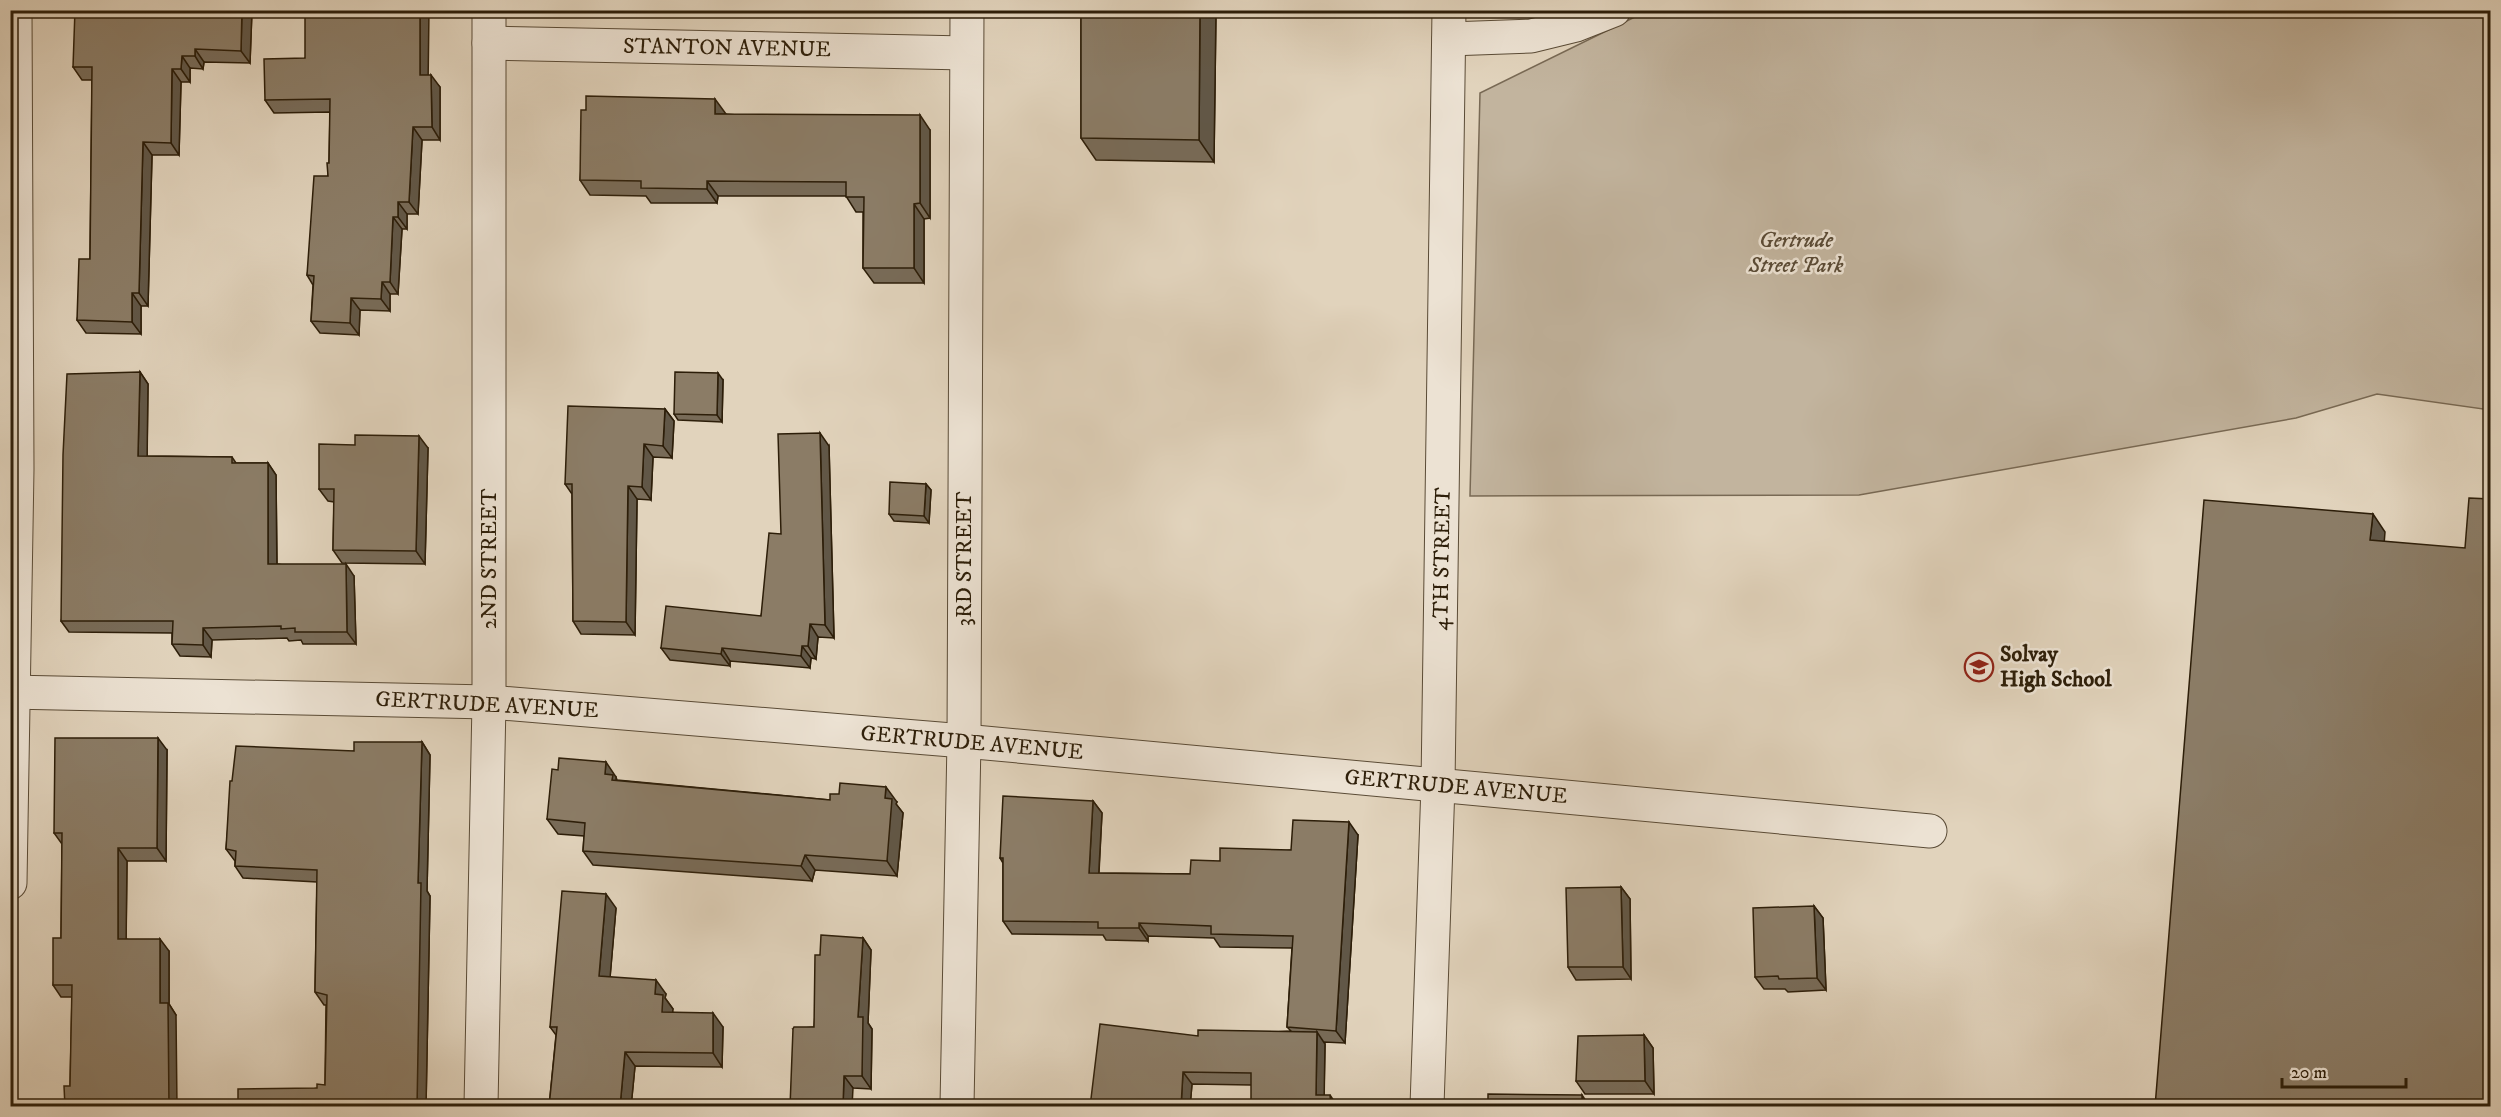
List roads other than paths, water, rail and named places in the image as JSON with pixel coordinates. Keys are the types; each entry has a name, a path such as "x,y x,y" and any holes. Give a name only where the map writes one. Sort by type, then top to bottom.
{"street":[{"path":"10,884 16,469 15,10"},
{"name":"2ND STREET","path":"481,1107 489,702 489,10"},
{"name":"3RD STREET","path":"957,1107 964,741 967,10"},
{"path":"1449,25 1531,36 1576,25 1614,10"},
{"name":"4TH STREET","path":"1426,1107 1438,785 1449,25"},
{"name":"STANTON AVENUE","path":"489,43 966,53"},
{"name":"GERTRUDE AVENUE","path":"11,692 489,702 964,741 1930,831"}],"place":[{"name":"Solvay High School","path":"1979,667"}],"park label":[{"name":"Gertrude Street Park","path":"1796,252"}]}
